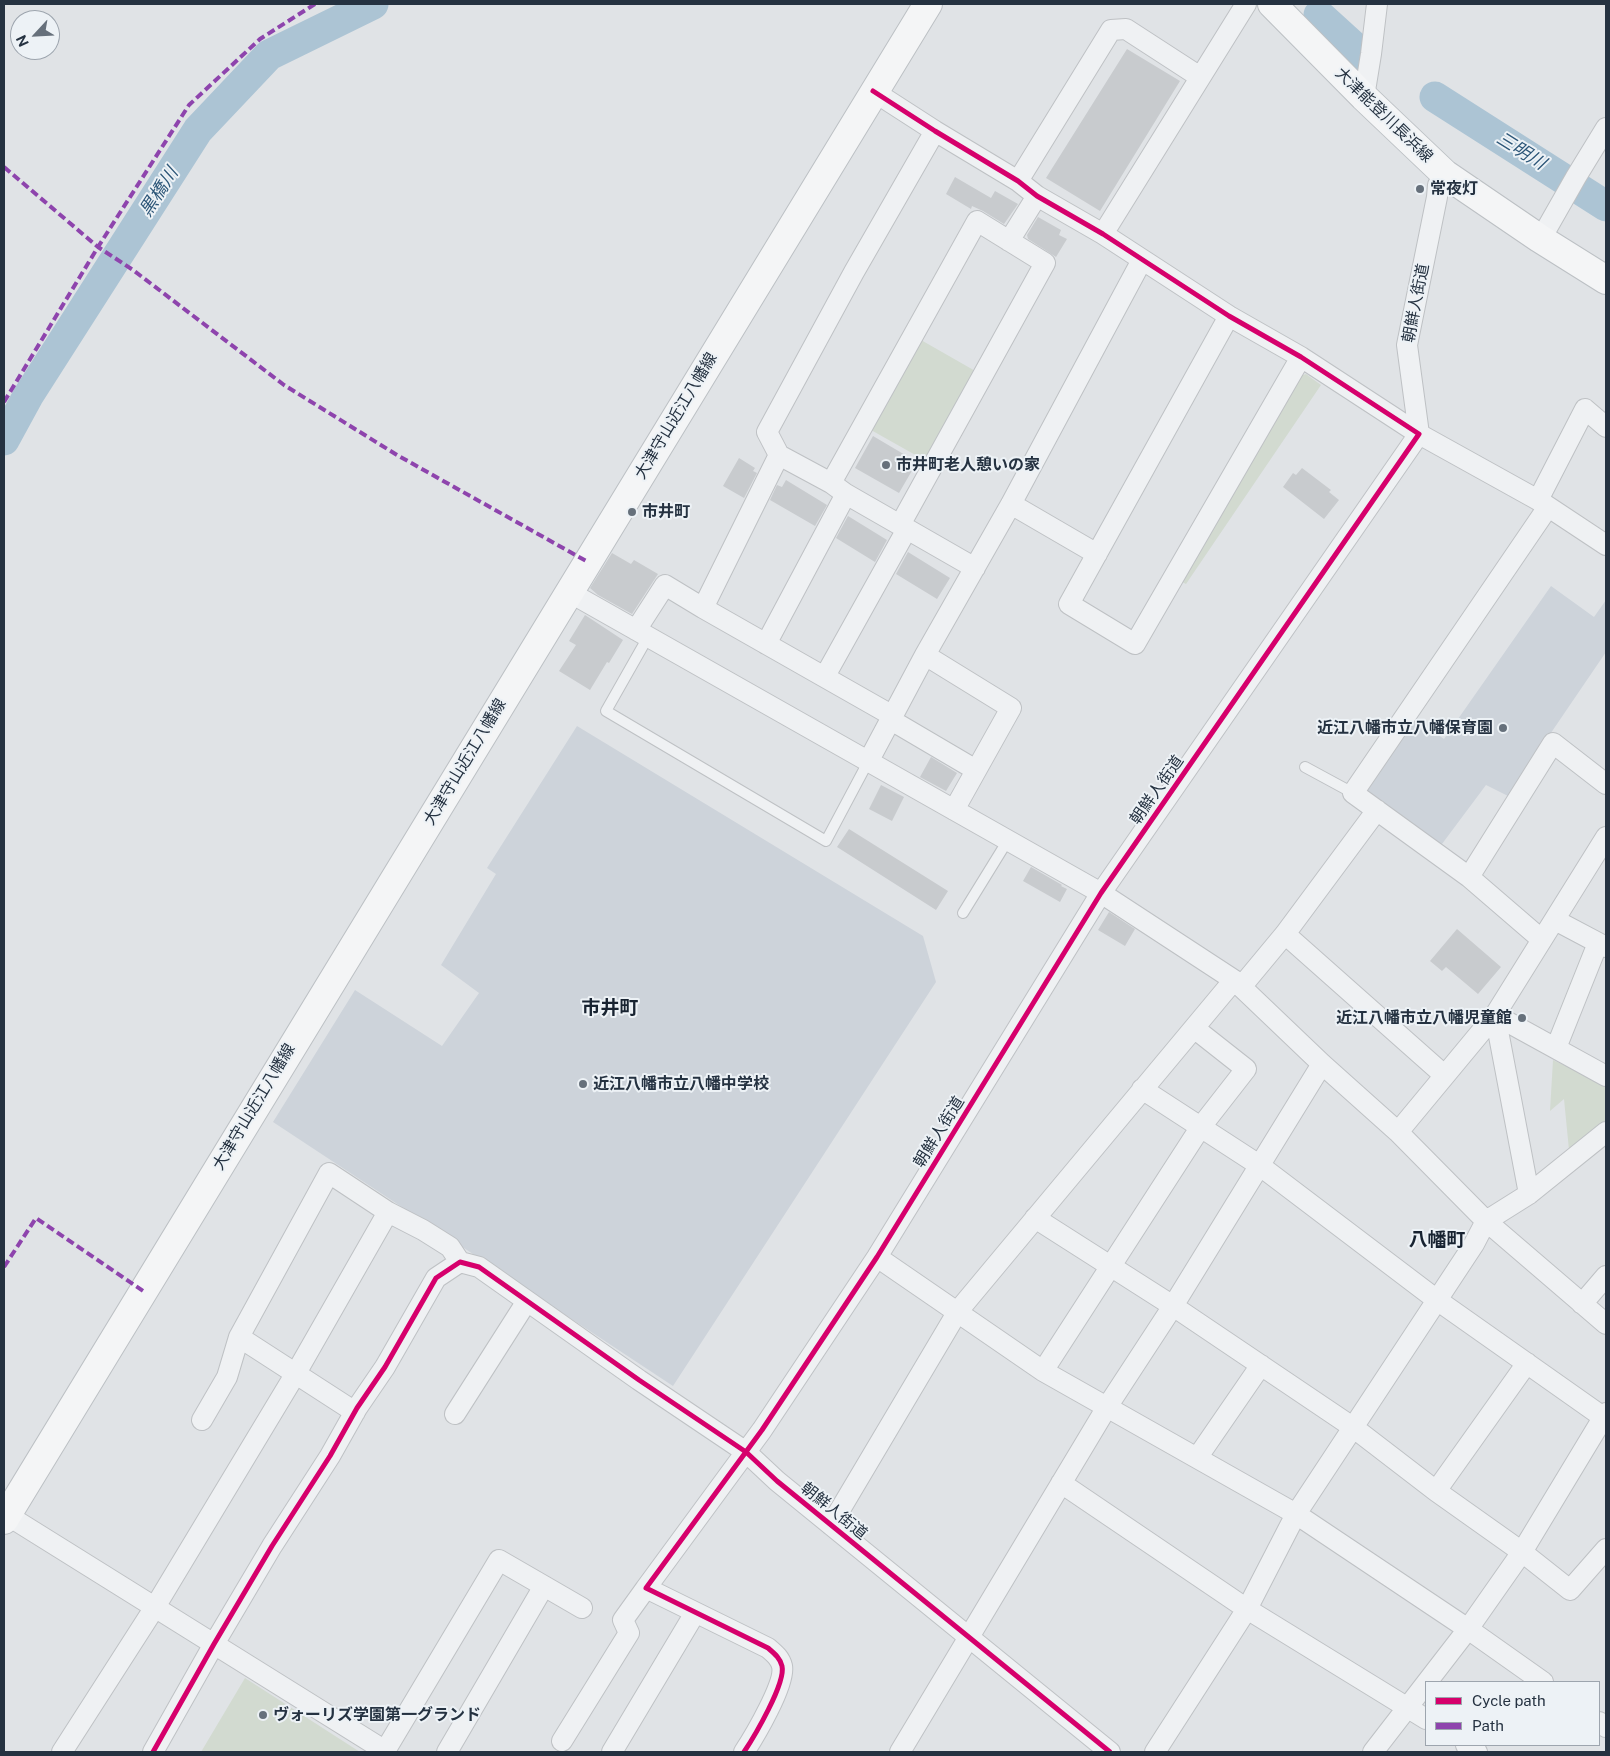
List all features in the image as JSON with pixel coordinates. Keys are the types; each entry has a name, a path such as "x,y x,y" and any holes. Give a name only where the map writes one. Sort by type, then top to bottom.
{"main road":[{"name":"大津守山近江八幡線","path":"5,1517 873,91 928,4"},
{"name":"大津能登川長浜線","path":"1272,4 1364,97 1445,174 1539,238 1606,280"}],"street":[{"path":"1103,234 1246,4"},
{"path":"1364,97 1377,4"},
{"path":"1018,181 1111,30 1126,29 1200,77"},
{"path":"873,91 1018,181 1037,196 1103,234 1229,316 1301,357 1419,434 1543,503 1606,545"},
{"path":"1539,238 1547,228 1571,184 1606,128"},
{"path":"935,131 854,272 767,432 779,455 975,568"},
{"name":"朝鮮人街道","path":"1110,1752 777,1481 746,1452 877,1257 1101,893 1419,434 1407,345 1438,185 1445,174"},
{"path":"1009,241 1037,196"},
{"path":"766,644 838,488 977,221 1045,263 824,676"},
{"path":"868,762 925,655 1011,504 1142,260"},
{"path":"1229,316 1069,604 1135,644 1301,357"},
{"path":"1541,939 1469,877 1353,793 1543,503 1584,409 1606,427"},
{"path":"703,608 779,455"},
{"path":"1011,504 1097,554"},
{"path":"642,633 665,585 824,676 976,770"},
{"path":"569,592 1101,893 1238,983 1322,1064 1398,1132 1486,1221 1606,1324"},
{"path":"925,655 1010,708 954,810"},
{"path":"1469,877 1553,743 1606,784"},
{"path":"831,1525 958,1311 1194,1028 1285,934 1377,810"},
{"path":"1398,1132 1495,1014 1606,837"},
{"path":"1555,920 1602,945 1556,1048"},
{"path":"1285,934 1444,1075"},
{"path":"1495,1014 1606,1076"},
{"path":"1495,1014 1529,1194"},
{"path":"1043,1370 1200,1128 1246,1069 1194,1028"},
{"path":"900,1752 1107,1406 1173,1306 1258,1165 1322,1064"},
{"path":"1142,1089 1258,1165 1437,1300 1527,1364 1605,1415 1522,1552 1468,1629 1427,1681"},
{"path":"1155,1752 1246,1609 1296,1514 1474,1244 1486,1221 1529,1194 1606,1132"},
{"path":"202,1420 227,1377 239,1337 329,1173 388,1212 423,1230 450,1247 460,1262 479,1267 639,1380 746,1452 623,1620 628,1633 562,1741"},
{"path":"62,1752 155,1608 296,1373 388,1212"},
{"path":"1035,1218 1173,1306 1354,1428 1522,1552 1570,1590 1606,1549"},
{"path":"877,1257 1043,1370 1296,1514 1468,1629 1542,1681"},
{"path":"153,1752 272,1546 385,1367 436,1278 460,1262"},
{"path":"1582,1304 1606,1276"},
{"path":"455,1414 527,1301"},
{"path":"239,1337 355,1412"},
{"path":"1436,1490 1527,1364"},
{"path":"1197,1458 1261,1365"},
{"path":"1061,1484 1246,1609 1425,1718"},
{"path":"5,1517 214,1644 386,1752 499,1560 582,1608"},
{"path":"447,1752 544,1586"},
{"path":"646,1588 768,1648 778,1656 783,1668 780,1682 759,1729 744,1752"},
{"path":"612,1752 695,1613"},
{"path":"1372,1752 1425,1683"}],"lane":[{"path":"642,633 606,710 826,841 868,762"},
{"path":"1305,767 1353,793"},
{"path":"964,913 1008,840"}],"shaded area":[{"path":"921,340 977,372 926,461 871,430"},
{"path":"1306,374 1321,385 1186,584 1182,582 1297,377"},
{"name":"近江八幡市立八幡保育園","path":"1551,586 1594,617 1606,600 1606,652 1508,796 1486,785 1439,848 1368,798 1366,784 1412,717 1444,739"},
{"name":"近江八幡市立八幡中学校","path":"577,726 923,936 936,982 673,1386 273,1122 355,990 442,1046 479,993 441,965 496,874 487,868"},
{"path":"1553,1060 1606,1085 1606,1120 1569,1150 1564,1099 1550,1111"},
{"name":"ヴォーリズ学園第一グランド","path":"245,1678 360,1752 201,1752"}],"building":[{"path":"1127,49 1180,81 1100,211 1046,178"},
{"path":"955,177 991,198 995,191 1018,204 1004,224 983,211 972,206 971,209 946,194"},
{"path":"1038,217 1061,230 1059,235 1067,239 1056,257 1028,239 1027,235"},
{"name":"市井町老人憩いの家","path":"873,436 917,462 899,493 855,468"},
{"path":"739,458 755,468 753,471 757,473 744,498 723,486"},
{"path":"1302,468 1331,490 1329,492 1339,500 1324,519 1283,487 1293,473 1296,475"},
{"path":"786,480 827,505 815,526 770,500 777,485 782,487"},
{"path":"848,516 887,540 875,562 836,538"},
{"path":"908,552 950,578 937,599 896,574"},
{"path":"612,553 631,564 634,560 658,574 632,614 598,595 590,588"},
{"path":"585,615 623,640 590,690 559,671 576,645 569,641"},
{"path":"931,757 957,773 946,791 920,777"},
{"path":"881,785 904,797 892,821 869,809"},
{"path":"849,829 948,891 936,910 837,847"},
{"path":"1031,867 1067,889 1060,902 1023,881"},
{"path":"1109,912 1135,929 1125,946 1098,930"},
{"path":"1457,929 1501,967 1478,994 1446,967 1442,971 1430,961"}],"waterway":[{"name":"黒橋川","path":"4,440 28,396 198,130 269,55 373,4"},
{"name":"三明川","path":"1319,15 1363,55"},
{"name":"三明川","path":"1435,97 1606,206"}],"marked path":[{"path":"4,402 98,247 189,105 260,39 315,4"},
{"path":"4,167 98,247 133,270 284,385 397,455 588,562"},
{"path":"4,1267 36,1218 143,1291"}],"cycle path":[{"path":"744,1752 774,1697 782,1674 780,1661 768,1648 646,1588 762,1430 877,1257 1101,893 1419,434 1301,357 1229,316 1103,234 1037,196 1018,181 873,91"},
{"path":"153,1752 272,1546 330,1456 357,1408 385,1367 436,1278 460,1262 479,1267 639,1380 746,1452 777,1481 1110,1752"}],"place":[{"name":"常夜灯","path":"1420,189"},
{"name":"市井町老人憩いの家","path":"886,465"},
{"name":"市井町","path":"632,512"},
{"name":"近江八幡市立八幡保育園","path":"1503,728"},
{"name":"近江八幡市立八幡児童館","path":"1522,1018"},
{"name":"近江八幡市立八幡中学校","path":"583,1084"},
{"name":"ヴォーリズ学園第一グランド","path":"263,1715"}],"district":[{"name":"市井町","path":"610,1008"},
{"name":"八幡町","path":"1437,1240"}]}
